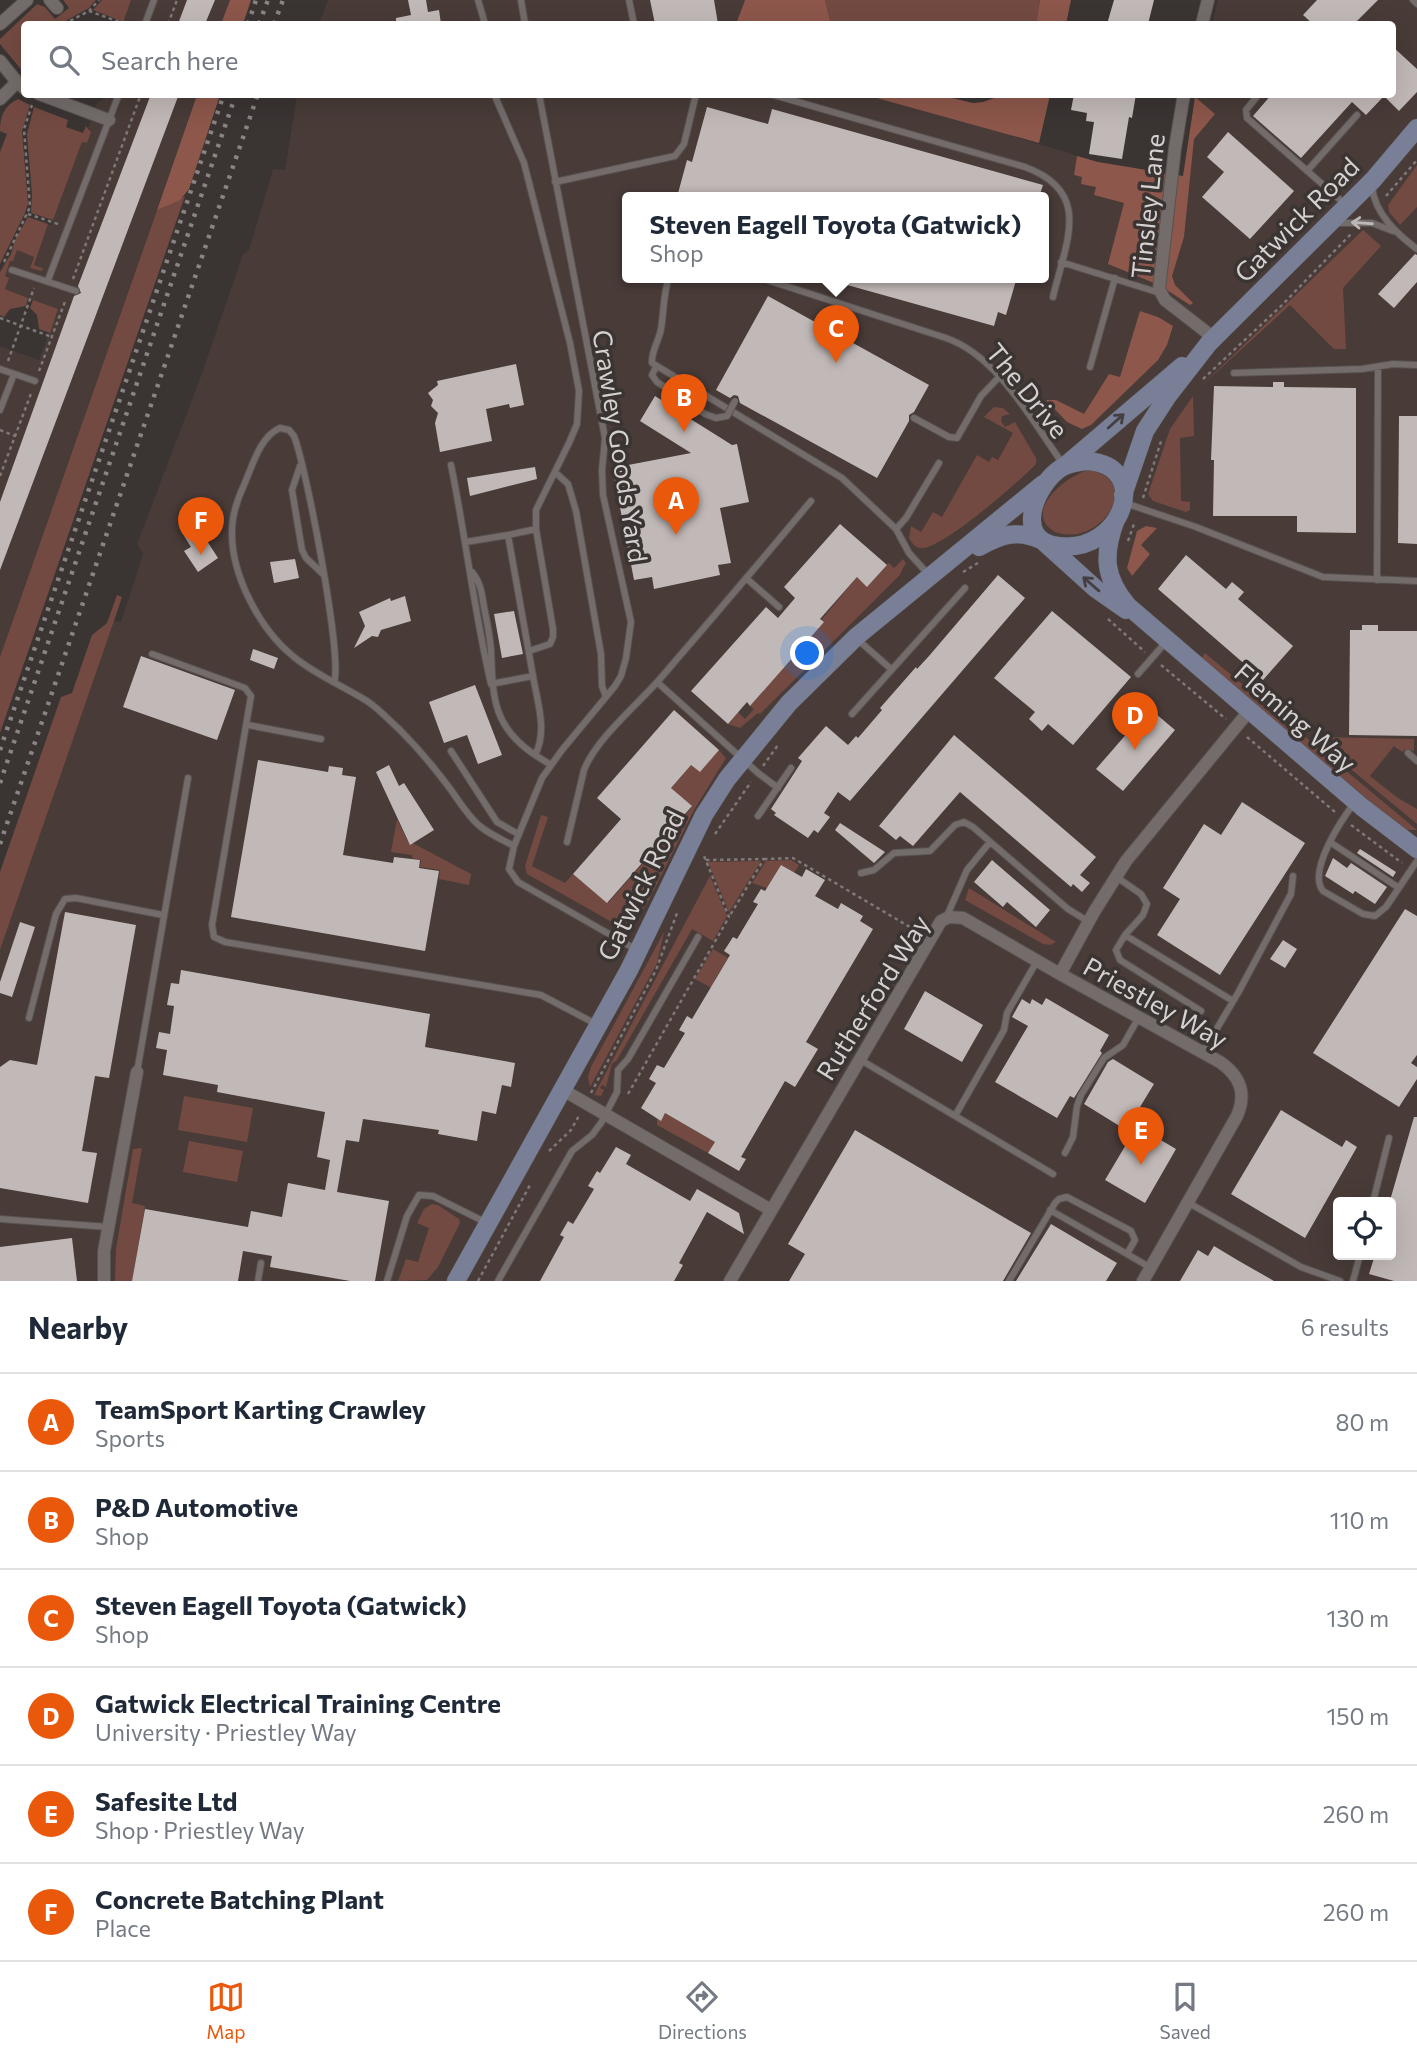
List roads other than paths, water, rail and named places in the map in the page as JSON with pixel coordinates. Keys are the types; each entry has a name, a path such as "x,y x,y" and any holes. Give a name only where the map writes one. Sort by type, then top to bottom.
{"street":[{"path":"0,24 27,0"},
{"path":"1203,21 1208,0"},
{"path":"0,61 21,85 0,99"},
{"path":"36,98 109,120"},
{"name":"Tinsley Lane","path":"1183,98 1171,174 1159,285 1165,300 1212,341"},
{"name":"Gatwick Road","path":"1064,466 1212,341 1373,180 1417,128"},
{"name":"Gatwick Road","path":"1129,502 1141,440 1167,397 1212,341"},
{"path":"1087,461 1110,466 1119,476 1129,502 1102,536 1088,543 1068,546 1042,541 1035,532 1032,514 1043,485 1064,466 1087,461"},
{"name":"Gatwick Road","path":"456,1281 639,951 704,815 743,758 789,702 856,637 1043,485"},
{"name":"Fleming Way","path":"1115,522 1107,546 1108,569 1122,599 1144,622"},
{"name":"Gatwick Road","path":"936,572 1005,534 1023,533 1042,541"},
{"name":"Fleming Way","path":"1042,541 1101,593 1144,622 1355,802 1416,849"},
{"name":"Priestley Way","path":"1143,1281 1237,1116 1242,1101 1241,1086 1236,1076 1223,1064 1060,974 1115,876 1249,711"},
{"name":"Rutherford Way","path":"730,1281 936,927 946,918 963,918 1060,974"},
{"path":"104,1281 103,1257 136,1072"},
{"path":"563,1090 771,1210"}],"lane":[{"path":"146,21 154,0"},
{"path":"478,0 484,21"},
{"path":"521,0 525,21"},
{"path":"629,0 634,21"},
{"path":"48,280 117,98"},
{"path":"496,98 524,163 577,375 579,399 578,418 569,443 536,510 536,529 554,633 550,644 528,651"},
{"name":"Crawley Goods Yard","path":"540,98 605,438 603,495 631,622 631,636 623,671 538,786 508,865 514,878 639,951"},
{"path":"555,181 675,156 684,144 695,98"},
{"path":"784,98 1042,174 1056,183 1069,207 1068,230 1053,297"},
{"path":"1256,98 1246,110 1246,116 1347,206"},
{"path":"1307,171 1357,115"},
{"path":"1373,180 1373,195 1395,232"},
{"path":"1328,224 1377,225 1395,232 1417,249"},
{"path":"1061,262 1160,293"},
{"path":"12,270 76,291"},
{"path":"1090,367 1115,278"},
{"path":"667,283 663,297 661,329 651,358 652,363 842,478 897,529 909,553 936,572"},
{"name":"The Drive","path":"777,283 957,341 976,354 999,377 1064,466"},
{"path":"1234,373 1417,365"},
{"path":"656,367 652,374 657,382 705,414 716,418 727,415 736,401"},
{"path":"1377,580 1378,367"},
{"path":"2,370 35,381"},
{"path":"0,410 14,374"},
{"path":"914,418 948,437 957,438 981,396 999,377"},
{"path":"334,682 336,668 324,575 301,461 296,440 289,430 277,429 268,436 236,503 232,532 234,555 249,596 272,634 292,656 377,709 430,763 478,825 514,846"},
{"path":"301,461 292,490 302,550 306,558 324,575"},
{"path":"897,529 906,519 939,463"},
{"path":"451,465 481,641 504,725 518,743 551,765"},
{"path":"555,472 568,484 576,511 601,654 602,686 606,697"},
{"path":"567,842 587,763 628,710 657,681 811,501"},
{"path":"1129,502 1323,577 1417,580"},
{"path":"466,542 536,529"},
{"path":"508,535 541,732 535,755"},
{"path":"746,578 779,607"},
{"path":"852,714 965,588"},
{"path":"856,637 891,669"},
{"path":"1138,674 1167,641"},
{"path":"152,654 245,688 251,701 212,925 214,937 225,942 541,996 598,1025"},
{"path":"491,684 533,676"},
{"path":"657,681 778,788"},
{"path":"248,724 321,739"},
{"path":"451,751 497,822 518,834"},
{"path":"1408,753 1417,761"},
{"path":"758,816 791,768"},
{"path":"136,1072 188,778"},
{"path":"1355,802 1340,822 1330,842 1318,881 1320,888 1327,894 1363,914 1371,916 1382,912 1399,888 1416,849"},
{"path":"861,873 874,870 896,852 930,851 961,822 970,824 1068,909 1089,922"},
{"path":"946,918 963,877 990,842"},
{"path":"1330,842 1399,888"},
{"path":"1115,876 1141,894 1147,904 1143,915 1116,950 1120,960 1201,1011"},
{"path":"1203,1052 1291,894 1293,876"},
{"path":"29,1018 56,914 65,899 76,898 163,915"},
{"path":"1125,935 1233,1001"},
{"path":"498,1281 570,1154 595,1131 606,1114 617,1092 618,1070 628,1059 698,937"},
{"path":"955,1116 1005,1028 1007,1013 1037,961"},
{"path":"1065,1153 1073,1137 1076,1111 1082,1096 1104,1058 1123,1045 1139,1017"},
{"path":"859,1059 1053,1174"},
{"path":"1374,1197 1389,1138"},
{"path":"387,1281 407,1216 419,1195 436,1197 486,1223"},
{"path":"1009,1281 1059,1199 1075,1199 1131,1231 1135,1240 1127,1254"},
{"path":"1189,1203 1293,1263 1340,1281"},
{"path":"1050,1210 1151,1268"},
{"path":"0,1219 108,1227"},
{"path":"1353,1281 1359,1260"},
{"path":"258,1281 261,1263"}],"railway":[{"path":"249,21 256,0"},
{"path":"260,21 268,0"},
{"path":"275,21 283,0"},
{"path":"0,750 223,98"},
{"path":"0,783 235,98"},
{"path":"0,844 257,98"}],"place":[{"name":"Steven Eagell Toyota (Gatwick)","path":"836,363"},
{"name":"P&D Automotive","path":"684,432"},
{"name":"TeamSport Karting Crawley","path":"676,535"},
{"name":"Concrete Batching Plant","path":"201,555"},
{"name":"Gatwick Electrical Training Centre","path":"1135,750"},
{"name":"Safesite Ltd","path":"1141,1165"}]}
